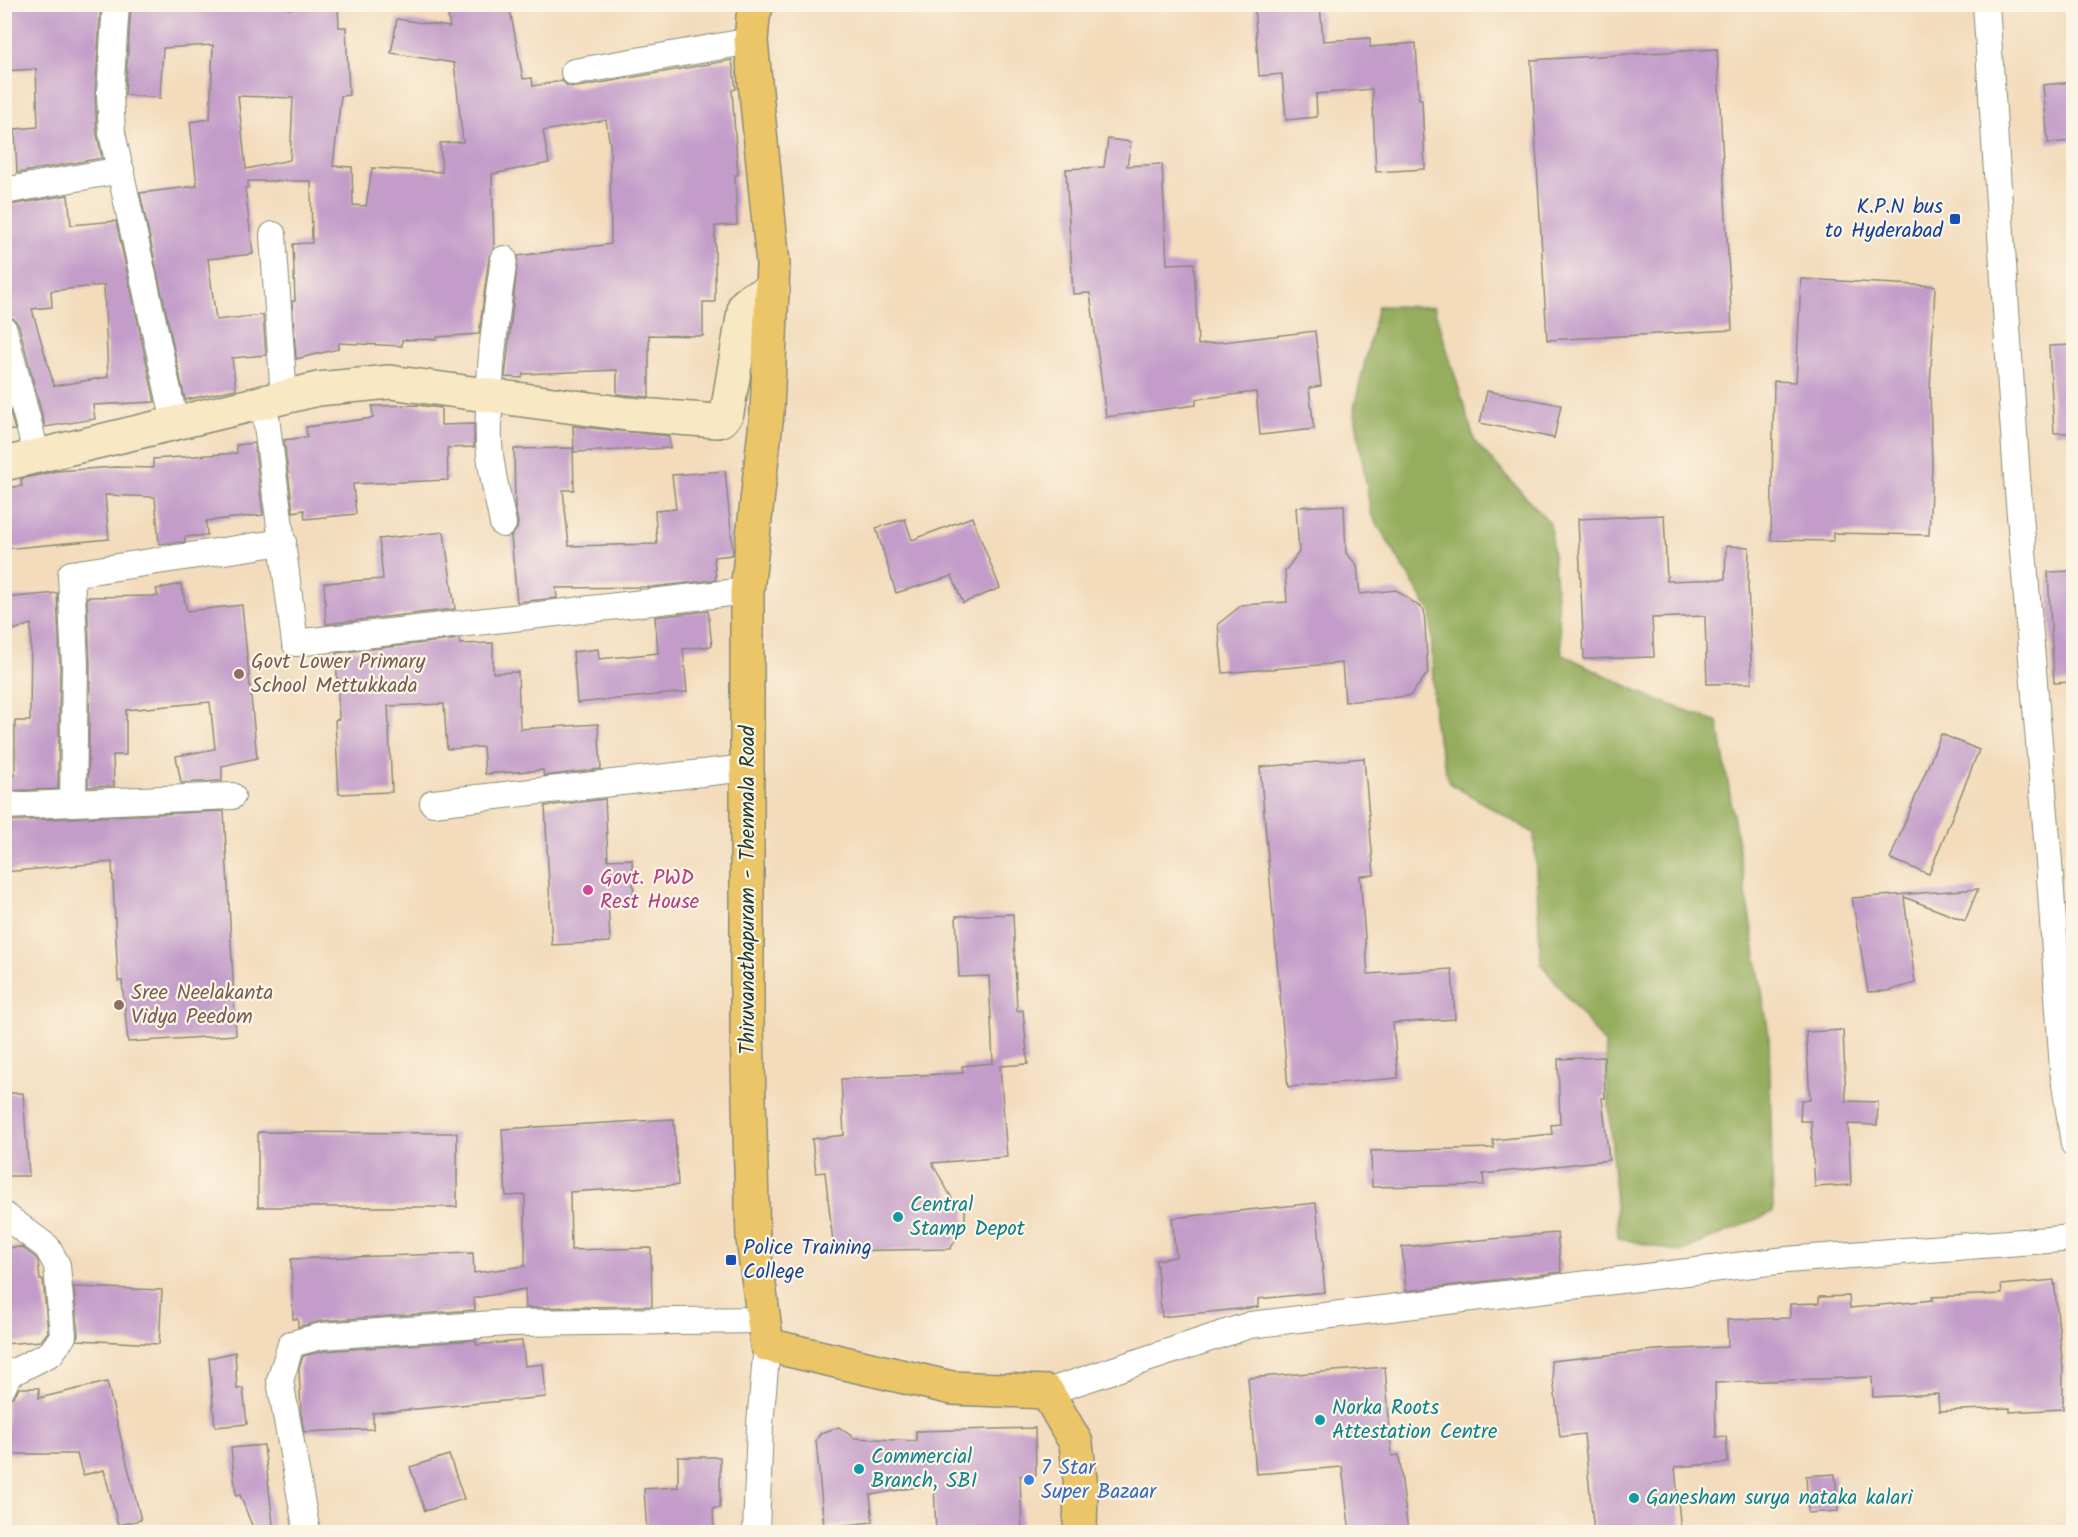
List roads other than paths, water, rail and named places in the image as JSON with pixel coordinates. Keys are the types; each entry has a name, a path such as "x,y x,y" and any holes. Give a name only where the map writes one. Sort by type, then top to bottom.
{"main road":[{"name":"Thiruvanathapuram - Thenmala Road","path":"757,4 753,17 751,41 771,230 773,290 767,412 747,591 747,1022 753,1239 765,1333"},
{"path":"765,1333 952,1388 1047,1392 1076,1443 1082,1488 1080,1533"}],"street":[{"path":"116,4 110,94 112,133 175,423"},
{"path":"1986,4 2017,479 2050,871 2063,1070 2073,1144"},
{"path":"573,72 751,41"},
{"path":"4,191 121,170"},
{"path":"273,235 274,400 282,542 295,643 747,591"},
{"path":"503,524 489,445 489,395 496,308 504,259"},
{"path":"4,464 318,389 390,382 627,414 722,420 728,413 745,305 752,298 773,290"},
{"path":"4,330 37,456"},
{"path":"73,803 75,666 71,574 282,542"},
{"path":"433,803 747,768"},
{"path":"4,806 232,796"},
{"path":"4,1215 47,1247 57,1265 63,1336 51,1353 8,1375 4,1385"},
{"path":"1047,1392 1250,1325 1785,1260 2073,1238"},
{"path":"306,1533 280,1381 291,1344 322,1336 508,1323 765,1333 756,1533"}],"place":[{"name":"K.P.N bus to Hyderabad","path":"1955,219"},
{"name":"Govt Lower Primary School Mettukkada","path":"239,674"},
{"name":"Govt. PWD Rest House","path":"588,890"},
{"name":"Sree Neelakanta Vidya Peedom","path":"119,1005"},
{"name":"Central Stamp Depot","path":"898,1217"},
{"name":"Police Training College","path":"731,1260"},
{"name":"Norka Roots Attestation Centre","path":"1320,1420"},
{"name":"Commercial Branch, SBI","path":"859,1469"},
{"name":"7 Star Super Bazaar","path":"1029,1480"},
{"name":"Ganesham surya nataka kalari","path":"1634,1498"}]}
